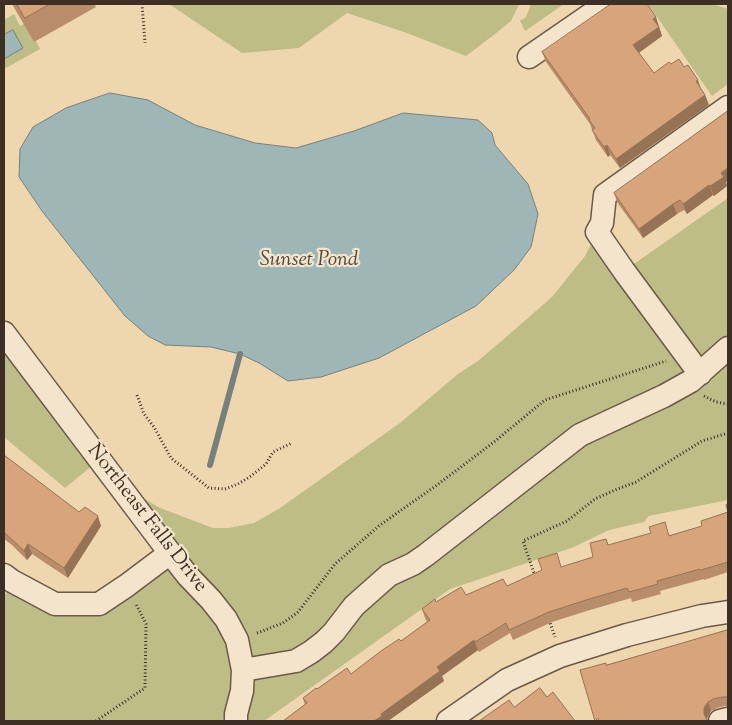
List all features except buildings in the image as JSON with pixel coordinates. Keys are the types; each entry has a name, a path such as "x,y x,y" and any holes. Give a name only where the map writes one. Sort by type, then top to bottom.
{"street":[{"path":"529,57 606,4"},
{"path":"696,378 598,232 602,223 605,195 728,107"},
{"name":"Northeast Falls Drive","path":"4,333 170,553 226,620 237,640 243,670 242,691 236,721"},
{"path":"243,670 296,661 311,652 334,632 354,606 389,575 426,555 580,435 664,396 696,378 728,348"},
{"path":"4,575 55,604 98,604 170,553"},
{"path":"448,721 506,680 560,656 627,635 702,616 728,612"},
{"path":"720,721 728,719"}],"path":[{"path":"142,4 145,43"},
{"path":"237,640 283,623 298,612 335,564 380,525 494,442 545,400 667,360 696,378 705,397 716,402 728,404"},
{"path":"136,395 144,414 154,427 171,458 209,488 225,489 238,484 266,464 273,452 292,443"},
{"path":"535,577 523,541 567,521 595,499 636,482 702,441 728,433"},
{"path":"96,721 145,688 146,624 126,586"},
{"path":"547,614 556,641"}],"shaded area":[{"path":"169,4 519,4 511,21 466,56 407,33 347,13 299,48 242,53"},
{"path":"531,4 564,4 525,31 520,21 526,17"},
{"path":"648,4 712,4 728,9 728,84 712,96"},
{"path":"14,14 20,26 24,24 40,49 4,69 4,20"},
{"path":"728,198 728,500 649,516 644,522 609,530 574,547 450,589 264,721 4,721 4,597 12,581 99,604 169,553 114,481 160,508 213,528 229,528 254,523 280,508 400,423 458,374 478,361 552,297 585,256 597,232 624,271"},
{"path":"4,333 99,460 65,488 4,437"}],"water":[{"path":"13,30 23,48 4,59 4,35"},
{"name":"Sunset Pond","path":"110,93 148,100 195,125 255,143 296,148 354,131 403,113 478,120 492,133 495,145 528,184 538,214 531,247 514,270 476,306 379,358 321,377 288,381 240,354 211,347 165,345 148,336 125,316 42,211 19,177 20,149 33,127 66,108"}],"waterway":[{"path":"210,465 240,354"}]}
